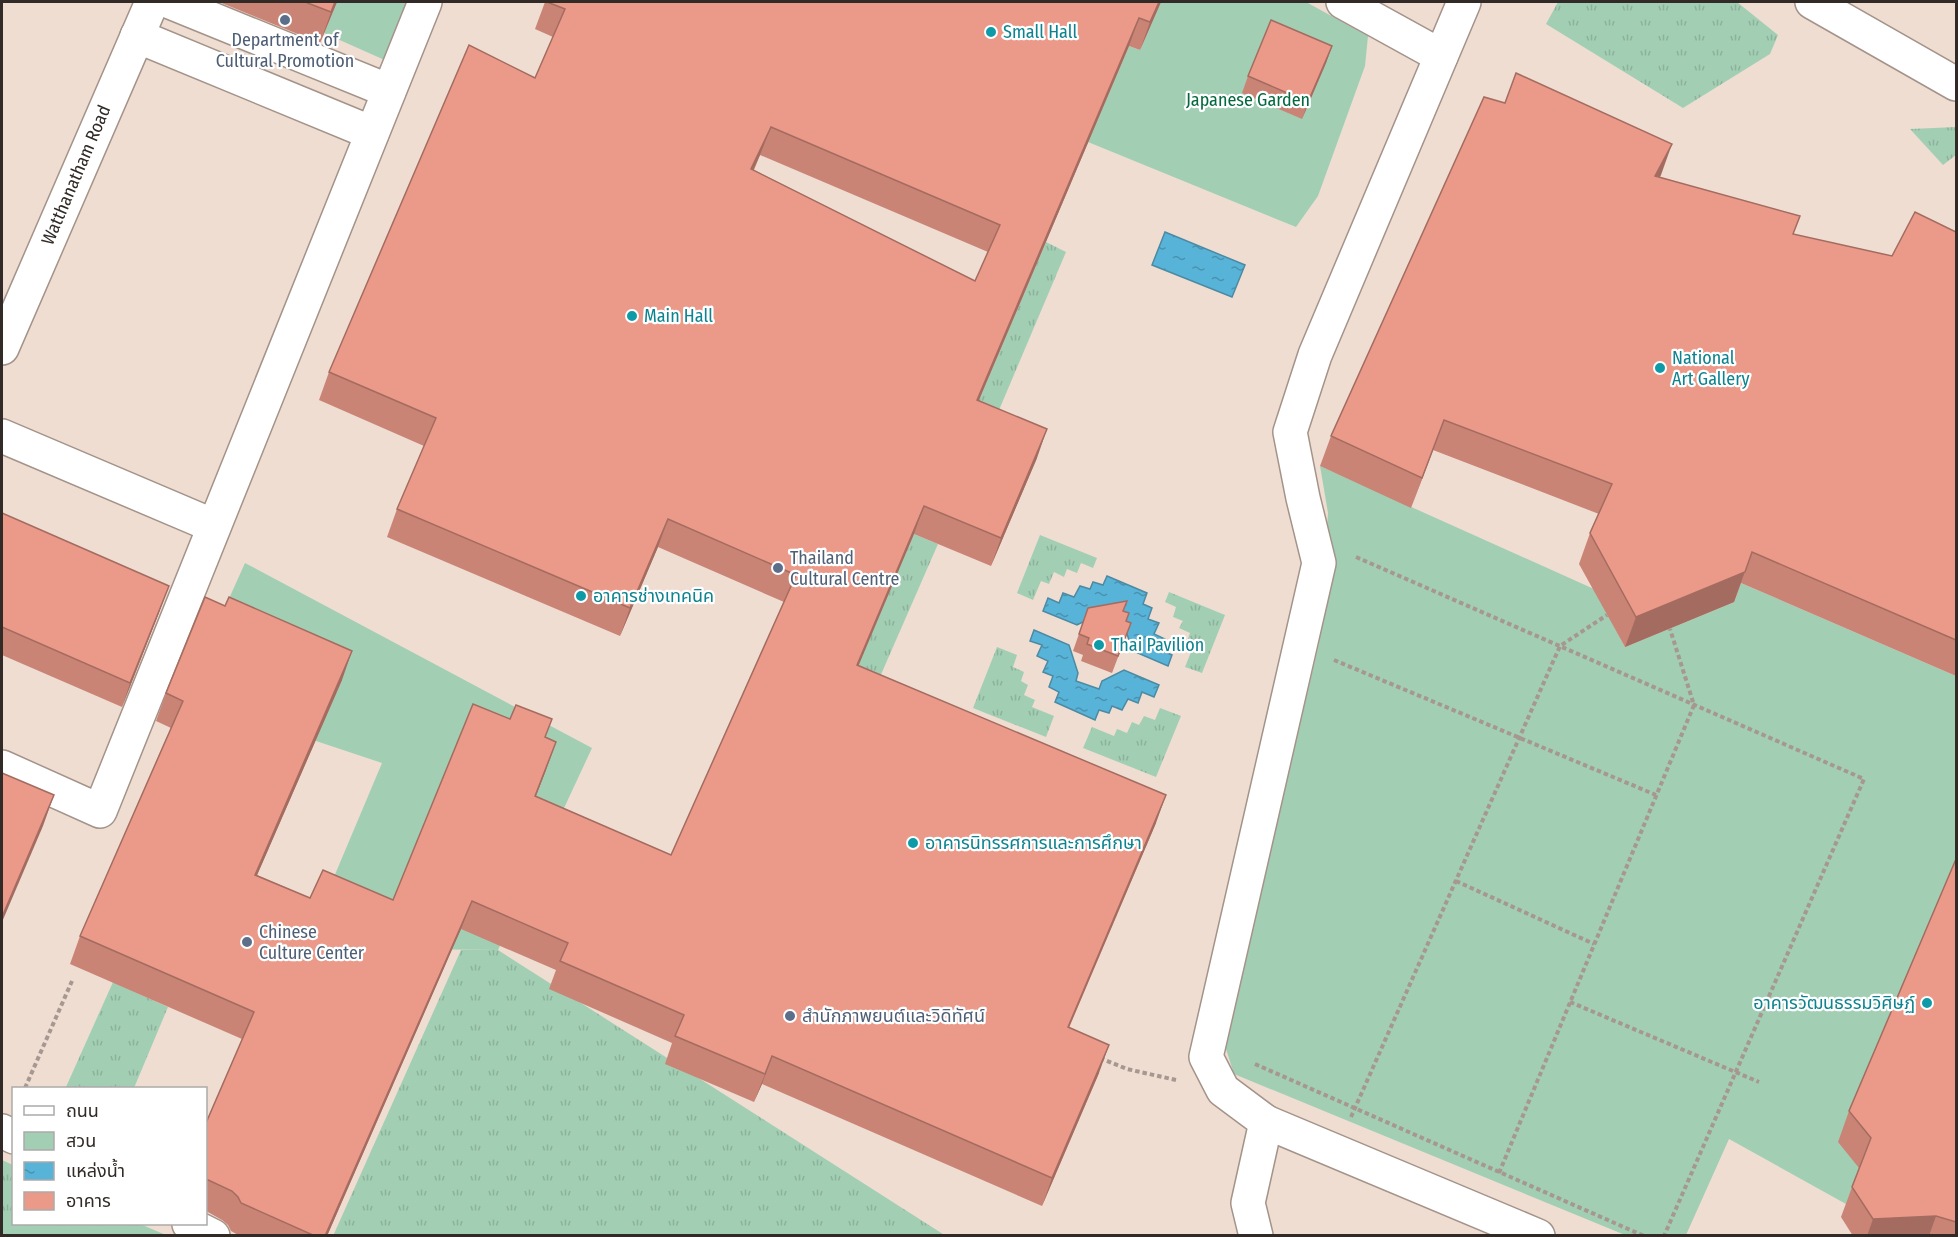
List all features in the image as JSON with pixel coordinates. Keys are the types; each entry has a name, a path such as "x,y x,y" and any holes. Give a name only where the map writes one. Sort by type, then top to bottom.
{"street":[{"name":"Watthanatham Road","path":"2,348 152,2"},
{"path":"170,2 389,91"},
{"path":"2,767 100,811 425,2"},
{"path":"1343,2 1441,56"},
{"path":"1464,2 1315,355 1290,432 1319,563 1206,1057 1222,1090 1266,1122 1538,1236"},
{"path":"1812,2 1956,84"},
{"path":"137,36 372,132"},
{"path":"2,436 214,526"},
{"path":"1256,1236 1248,1203 1266,1122"},
{"path":"191,1225 213,1236"}],"path":[{"path":"1313,539 1864,778 1664,1236"},
{"path":"1336,1151 1560,646 1608,615"},
{"path":"1482,1212 1694,705 1670,629"},
{"path":"1333,660 1656,795"},
{"path":"1456,881 1594,944"},
{"path":"26,1087 72,981"},
{"path":"1570,1002 1759,1082"},
{"path":"1094,1055 1127,1069 1222,1090 1238,1057 1644,1236"}],"green space":[{"path":"337,2 414,2 389,62 324,33"},
{"name":"Japanese Garden","path":"1161,2 1306,2 1368,36 1365,66 1318,196 1296,227 1088,142 1129,46 1140,50"},
{"path":"1558,2 1737,2 1778,35 1770,54 1683,108 1546,24"},
{"path":"1956,127 1956,155 1943,165 1910,129"},
{"path":"1046,242 1066,252 988,436 967,427"},
{"path":"1320,466 1594,589 1625,647 1734,602 1741,583 1956,676 1956,864 1860,1169 1846,1204 1729,1139 1686,1235 1625,1235 1234,1074 1225,1046 1319,643 1328,513"},
{"path":"914,534 938,544 869,702 848,689"},
{"path":"1040,535 1097,558 1093,568 1081,563 1077,573 1067,569 1064,577 1054,572 1049,584 1041,581 1033,600 1017,593"},
{"path":"245,563 592,748 498,950 304,948 382,763 310,739 204,654"},
{"path":"1169,592 1225,615 1202,673 1185,667 1193,647 1186,644 1190,633 1179,628 1183,621 1173,617 1176,607 1165,602"},
{"path":"997,647 1017,655 1013,667 1024,672 1021,681 1028,685 1024,695 1035,700 1032,707 1054,716 1046,737 973,708"},
{"path":"1160,708 1181,716 1156,777 1083,748 1092,727 1114,736 1117,729 1127,733 1132,722 1139,725 1144,716 1155,720"},
{"path":"461,950 498,950 946,1236 333,1236"},
{"path":"113,982 168,1007 134,1087 66,1087"},
{"path":"2,1160 12,1165 12,1225 142,1225 166,1235 2,1235"}],"water":[{"path":"1165,232 1245,265 1232,297 1152,265"},
{"path":"1107,576 1147,593 1143,604 1152,608 1148,619 1159,623 1154,634 1165,639 1160,650 1172,655 1168,666 1133,651 1123,623 1099,614 1077,625 1043,611 1048,598 1059,603 1063,593 1074,597 1080,586 1090,589 1093,582 1103,585"},
{"path":"1034,630 1069,645 1078,673 1076,681 1099,689 1102,681 1124,670 1159,685 1154,697 1142,692 1138,703 1128,699 1122,710 1112,706 1109,713 1099,710 1095,720 1055,702 1059,692 1049,687 1053,676 1043,672 1048,661 1037,656 1042,645 1030,641"}],"building":[{"path":"305,2 335,2 331,12"},
{"path":"547,2 1159,2 1150,22 1139,18 977,400 1047,429 1001,538 924,506 857,665 1166,795 1068,1027 1109,1045 1052,1178 772,1056 765,1074 675,1036 684,1015 560,961 568,943 472,901 325,1236 315,1236 241,1203 232,1191 207,1179 207,1121 254,1012 80,936 183,701 166,693 205,597 225,606 229,597 352,651 255,875 310,898 323,870 393,900 473,704 510,719 516,705 552,719 545,737 556,742 535,796 671,855 796,575 668,519 630,608 397,509 436,418 329,372 469,45 535,78 565,9","holes":["771,127 1000,225 975,281 751,169"]},
{"path":"1271,20 1332,46 1308,102 1248,76"},
{"name":"National Art Gallery","path":"1516,73 1672,144 1655,176 1800,216 1793,234 1892,256 1915,212 1956,232 1956,640 1752,552 1745,572 1636,617 1590,533 1612,484 1444,420 1422,478 1331,436 1484,97 1505,103"},
{"path":"2,513 169,586 130,683 2,627"},
{"path":"1127,601 1123,611 1129,613 1126,621 1131,623 1118,656 1087,644 1089,638 1079,634 1088,608"},
{"path":"2,773 54,795 2,917"},
{"name":"อาคารวัฒนธรรมวิศิษฏ์","path":"1956,859 1956,1222 1936,1216 1873,1219 1852,1187 1871,1138 1849,1111"}],"place":[{"name":"Department of Cultural Promotion","path":"285,20"},
{"name":"Small Hall","path":"991,32"},
{"name":"Main Hall","path":"632,316"},
{"name":"National Art Gallery","path":"1660,368"},
{"name":"Thailand Cultural Centre","path":"778,568"},
{"name":"อาคารช่างเทคนิค","path":"581,596"},
{"name":"Thai Pavilion","path":"1099,645"},
{"name":"อาคารนิทรรศการและการศึกษา","path":"913,843"},
{"name":"Chinese Culture Center","path":"247,942"},
{"name":"อาคารวัฒนธรรมวิศิษฏ์","path":"1927,1003"},
{"name":"สำนักภาพยนต์และวิดิทัศน์","path":"790,1016"}]}
